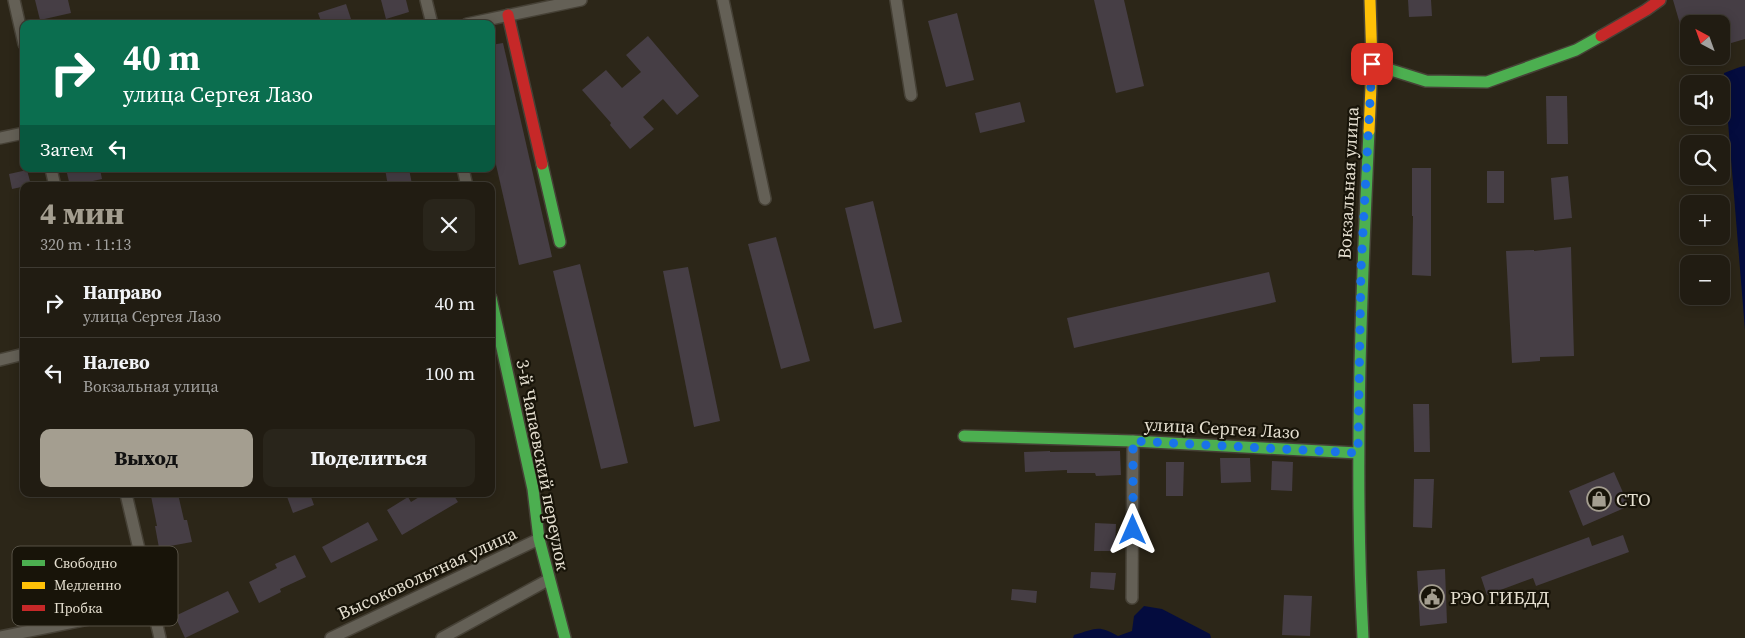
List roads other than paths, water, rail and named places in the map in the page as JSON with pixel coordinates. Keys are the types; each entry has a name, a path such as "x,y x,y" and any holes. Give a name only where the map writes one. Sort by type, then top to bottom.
{"street":[{"path":"14,0 20,26"},
{"path":"426,0 431,20"},
{"path":"485,20 580,0"},
{"path":"723,0 765,199"},
{"path":"896,0 911,95"},
{"name":"Вокзальная улица","path":"1362,638 1358,453 1361,269 1372,64 1370,0"},
{"path":"1372,64 1426,81 1487,82 1576,50 1660,0"},
{"path":"508,15 560,242"},
{"path":"0,138 20,134"},
{"name":"3-й Чапаевский переулок","path":"495,316 533,489 539,539 564,638"},
{"path":"0,360 20,355"},
{"name":"улица Сергея Лазо","path":"964,436 1133,441 1358,453"},
{"path":"1132,598 1133,441"},
{"path":"127,497 139,546"},
{"name":"Высоковольтная улица","path":"331,638 539,539"},
{"path":"442,638 548,580"},
{"path":"0,637 54,626"}],"place":[{"name":"СТО","path":"1599,499"},
{"name":"РЭО ГИБДД","path":"1432,597"}]}
